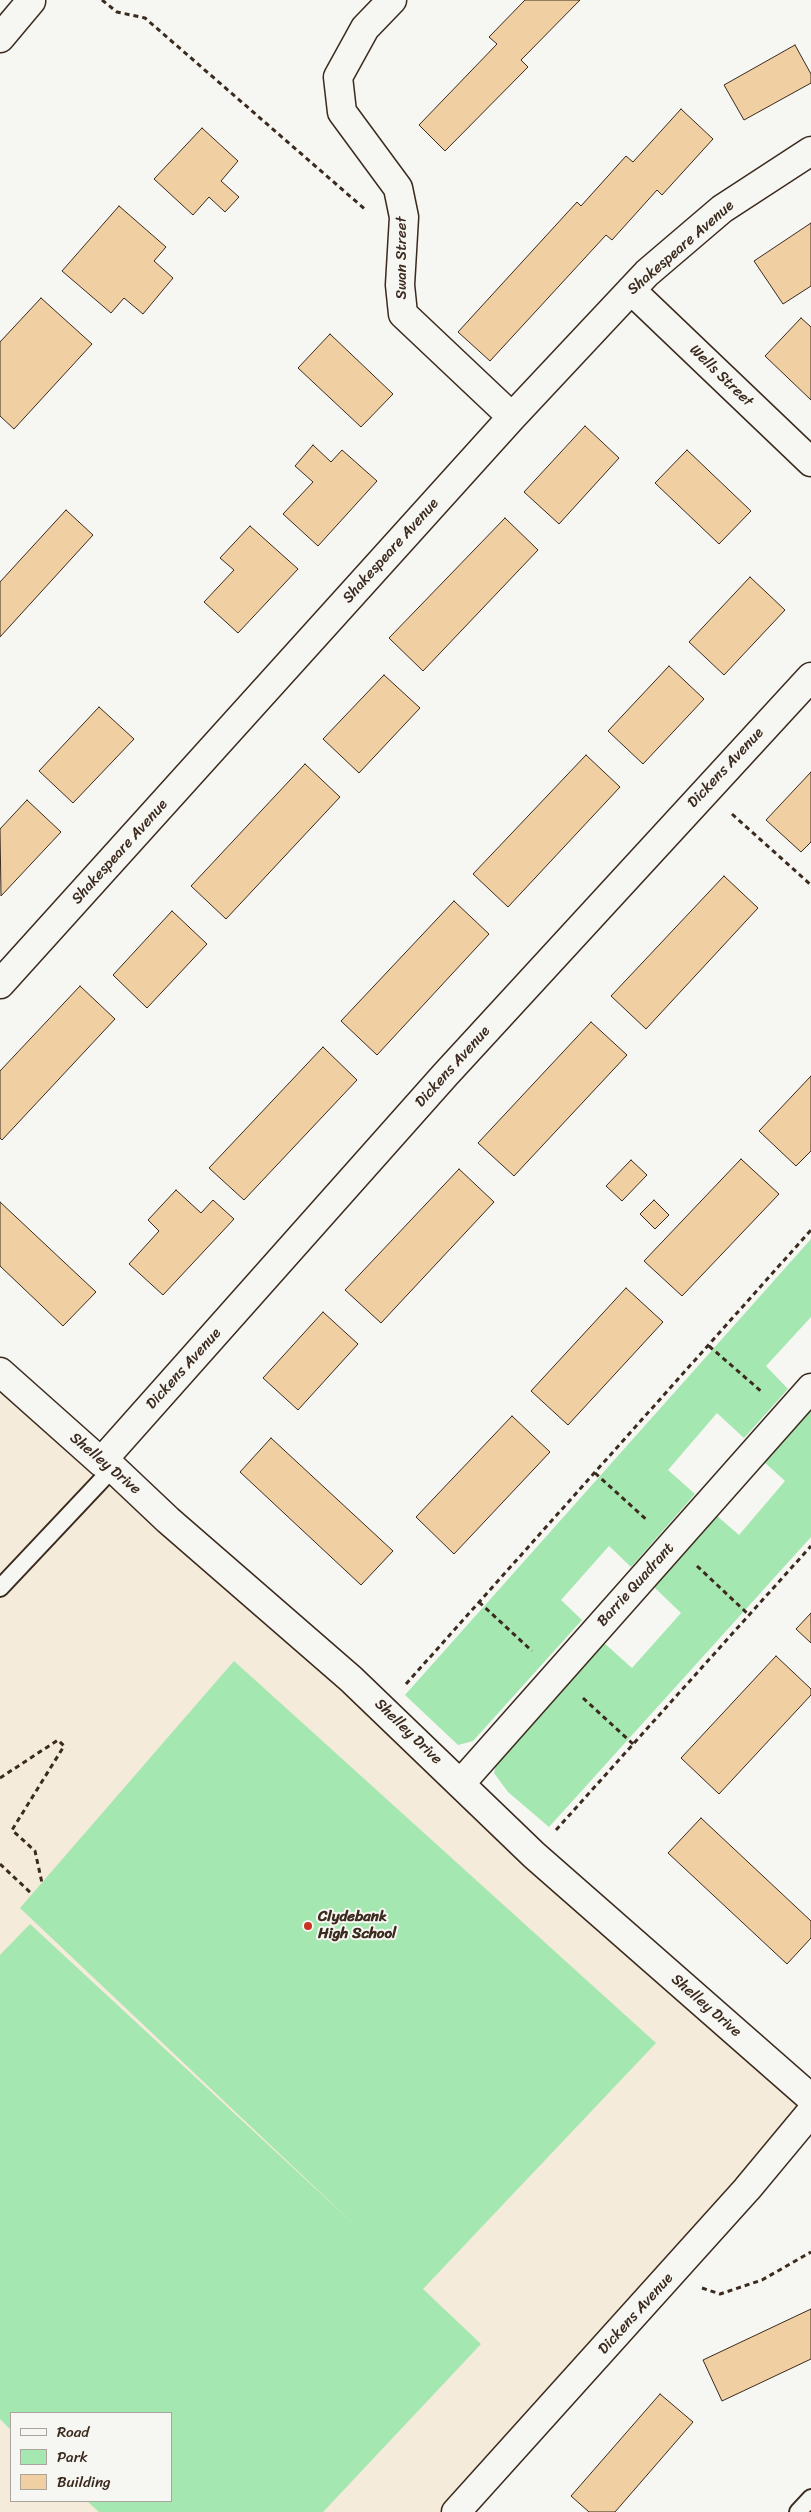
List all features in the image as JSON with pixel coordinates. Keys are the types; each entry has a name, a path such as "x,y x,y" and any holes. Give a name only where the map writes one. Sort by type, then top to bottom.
{"street":[{"name":"Swan Street","path":"392,0 365,28 349,53 338,77 342,112 398,188 404,217 400,285 403,314 512,417"},
{"path":"0,38 31,1"},
{"name":"Shakespeare Avenue","path":"0,984 512,417 646,273 722,209 811,150"},
{"name":"Wells Street","path":"631,290 811,462"},
{"name":"Dickens Avenue","path":"107,1465 452,1068 811,677"},
{"name":"Shelley Drive","path":"0,1372 384,1709 534,1854 811,2098"},
{"name":"Barrie Quadrant","path":"461,1783 811,1388"},
{"name":"Dickens Avenue","path":"456,2512 747,2189 811,2112"}],"lane":[{"path":"0,1588 107,1465"},
{"path":"798,2512 811,2498"}],"path":[{"path":"102,0 117,12 145,18 404,242"},
{"path":"706,790 811,885"},
{"path":"384,1709 811,1230"},
{"path":"534,1854 811,1546"},
{"path":"0,1778 58,1740 64,1746 12,1830 35,1852 42,1883"},
{"path":"0,1864 32,1894"},
{"path":"672,2273 696,2286 720,2294 762,2280 811,2252"}],"shaded area":[{"name":"Clydebank High School","path":"0,1372 811,2098 456,2512 0,2512"}],"green space":[{"path":"811,1239 811,1317 766,1366 788,1389 744,1438 717,1413 668,1470 695,1494 631,1567 609,1546 561,1600 582,1620 473,1741 458,1745 405,1695"},
{"path":"811,1407 811,1537 549,1827 508,1792 494,1773 497,1761 603,1642 632,1668 681,1613 653,1586 716,1515 739,1535 785,1481 763,1461"},
{"name":"Clydebank High School","path":"234,1661 656,2043 423,2289 481,2344 323,2512 99,2512 88,2502 172,2502 172,2412 10,2412 10,2429 0,2419 0,1955 30,1924 358,2228 20,1908"}],"building":[{"path":"525,0 580,0 521,60 528,67 445,151 419,125 497,44 489,37"},
{"path":"795,45 811,74 811,83 744,120 724,85"},
{"path":"681,109 713,139 662,195 657,190 612,240 606,235 490,361 458,332 577,202 581,206 626,156 633,162"},
{"path":"202,128 238,161 221,181 239,197 225,212 209,197 193,215 154,179"},
{"path":"119,206 166,247 154,261 173,278 143,314 124,298 111,313 62,271"},
{"path":"811,223 811,286 783,304 754,261"},
{"path":"41,298 92,344 14,429 0,416 0,342"},
{"path":"801,318 811,327 811,400 765,356"},
{"path":"330,334 393,394 361,427 298,368"},
{"path":"585,426 619,458 559,524 524,492"},
{"path":"313,445 331,462 342,450 377,481 318,546 283,514 313,482 295,466"},
{"path":"687,450 751,511 719,544 655,483"},
{"path":"66,510 93,535 0,637 0,582"},
{"path":"505,518 538,550 423,671 389,638"},
{"path":"250,526 298,569 238,633 204,602 234,570 220,558"},
{"path":"750,577 785,610 724,675 689,642"},
{"path":"669,666 704,699 643,764 608,731"},
{"path":"384,675 420,708 359,773 323,739"},
{"path":"99,707 134,739 73,803 39,771"},
{"path":"586,755 620,787 508,907 473,874"},
{"path":"305,764 340,797 226,919 191,886"},
{"path":"811,772 811,842 801,852 766,820"},
{"path":"27,800 61,832 1,896 0,829"},
{"path":"724,876 758,908 646,1029 611,996"},
{"path":"454,901 489,934 377,1055 341,1021"},
{"path":"172,911 207,944 147,1008 113,975"},
{"path":"80,986 115,1019 2,1140 0,1138 0,1071"},
{"path":"591,1022 627,1055 514,1176 478,1143"},
{"path":"323,1047 357,1080 244,1200 209,1168"},
{"path":"811,1076 811,1151 796,1166 759,1131"},
{"path":"741,1159 779,1194 682,1296 644,1261"},
{"path":"631,1160 647,1175 622,1201 606,1186"},
{"path":"459,1169 494,1202 381,1323 345,1290"},
{"path":"176,1190 201,1213 213,1200 234,1219 163,1295 129,1264 159,1231 148,1220"},
{"path":"654,1200 669,1215 655,1229 640,1214"},
{"path":"0,1202 96,1292 63,1326 0,1266"},
{"path":"626,1288 663,1322 568,1425 531,1391"},
{"path":"323,1312 358,1344 298,1410 263,1378"},
{"path":"512,1416 550,1452 454,1554 416,1517"},
{"path":"271,1438 393,1551 361,1585 240,1472"},
{"path":"811,1613 811,1643 796,1629"},
{"path":"776,1656 811,1689 811,1695 719,1794 681,1758"},
{"path":"701,1818 811,1921 811,1938 787,1964 668,1853"},
{"path":"811,2309 811,2359 722,2401 703,2360"},
{"path":"660,2394 693,2422 615,2512 589,2512 571,2496"}],"place":[{"name":"Clydebank High School","path":"308,1926"}]}
